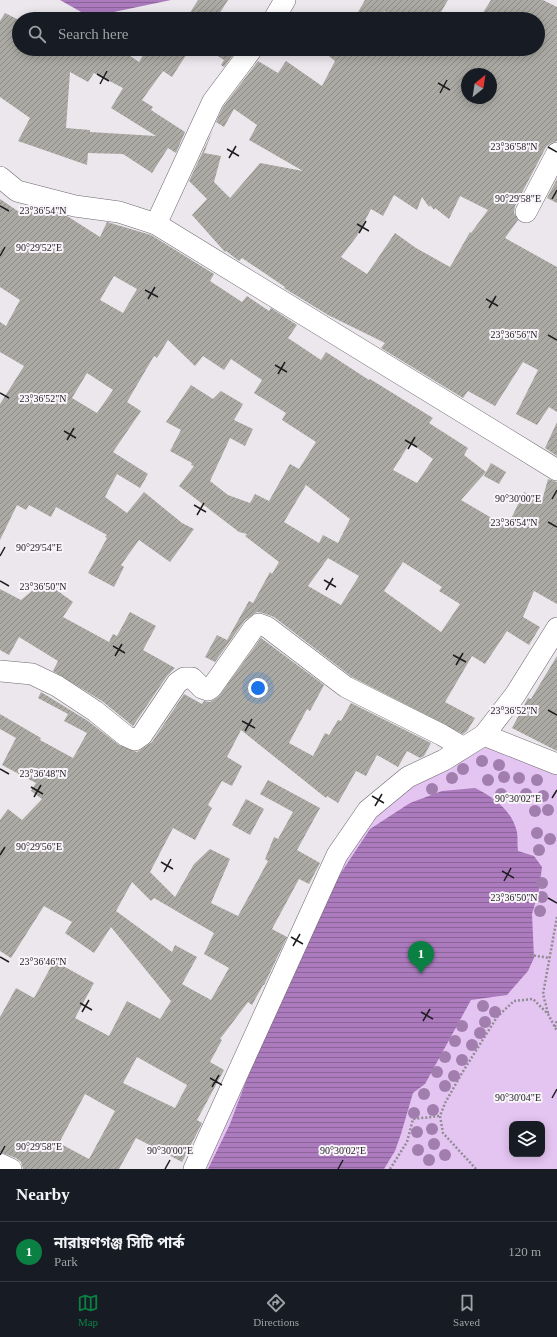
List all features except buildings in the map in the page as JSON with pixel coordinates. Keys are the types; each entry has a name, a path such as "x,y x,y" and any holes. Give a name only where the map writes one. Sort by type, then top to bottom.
{"street":[{"path":"278,12 285,0"},
{"path":"156,224 213,101 247,56"},
{"path":"526,212 557,153"},
{"path":"0,177 17,190 75,206 119,212 156,224 557,470"},
{"path":"0,671 32,674 51,683 95,711 126,736 135,740 142,735 177,683 184,678 192,678 208,690 212,687 252,629 258,624 267,627 346,686 442,735 462,747"},
{"path":"194,1169 337,855 368,810 408,777 444,760 462,747 484,735 515,696 557,628"},
{"path":"484,735 557,764"},
{"path":"0,1164 11,1169"}],"path":[{"path":"557,917 543,994 548,1014 557,1031"},
{"path":"530,955 550,958"},
{"path":"476,1169 443,1133 440,1116 445,1103 458,1079 497,1017 514,1001 534,999 548,1014"},
{"path":"555,1027 557,1020"},
{"path":"390,1169 407,1142 413,1120 440,1116"}],"shaded area":[{"path":"60,0 171,0 114,12 81,12"},
{"path":"493,747 557,772 557,1169 197,1169 301,939 366,823 402,793 472,750"},
{"path":"475,788 501,805 511,817 517,832 518,851 534,856 542,867 539,890 532,914 534,958 528,971 507,995 471,1000 425,1084 413,1093 395,1151 384,1169 208,1169 230,1124 267,1025 333,885 370,829 410,803 442,791"}],"place":[{"name":"নারায়ণগঞ্জ সিটি পার্ক","path":"421,974"}]}
